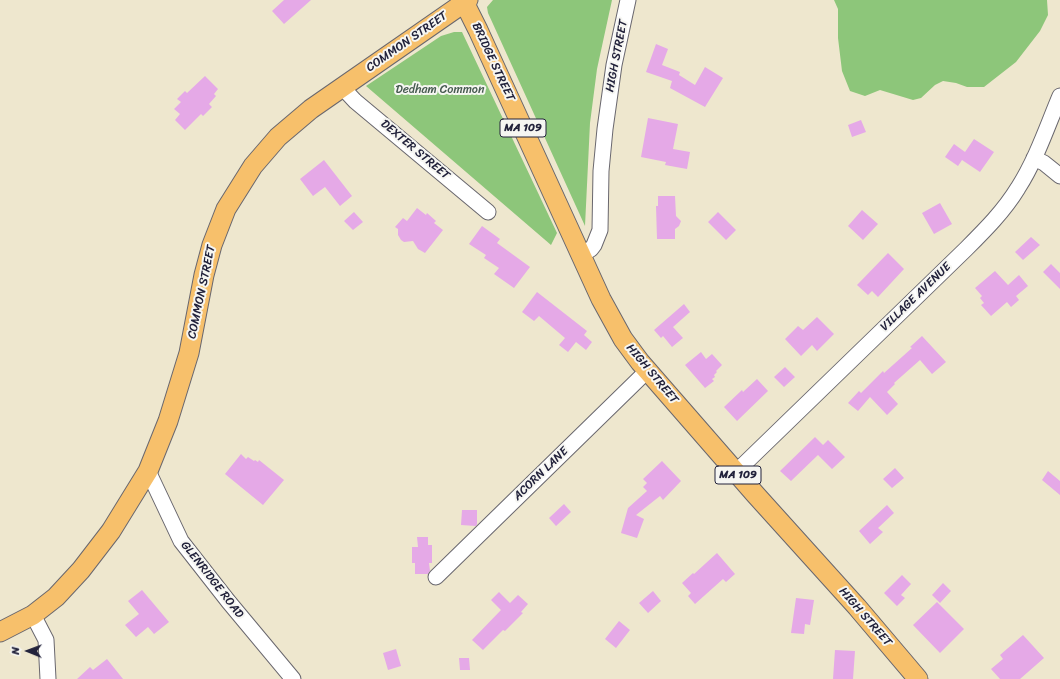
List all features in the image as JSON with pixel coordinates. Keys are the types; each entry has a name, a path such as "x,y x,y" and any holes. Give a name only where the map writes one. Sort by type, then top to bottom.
{"main road":[{"name":"BRIDGE STREET","path":"465,1 581,255"},
{"name":"COMMON STREET","path":"0,632 33,615 56,597 81,570 111,531 148,471 168,421 190,353 207,263 217,232 226,209 245,177 269,146 299,119 465,1"},
{"name":"HIGH STREET","path":"581,255 600,299 617,330 647,371 857,606 918,679"}],"street":[{"name":"HIGH STREET","path":"581,255 591,249 600,230 601,172 605,129 614,65 628,0"},
{"name":"DEXTER STREET","path":"342,87 355,101 488,212"},
{"name":"VILLAGE AVENUE","path":"736,472 1006,207 1018,189 1034,158 1060,96"},
{"path":"1034,158 1060,176"},
{"name":"ACORN LANE","path":"436,577 647,371"},
{"name":"GLENRIDGE ROAD","path":"148,471 181,541 292,679"},
{"path":"33,615 46,640 48,679"}],"green space":[{"name":"Dedham Common","path":"493,0 612,0 597,69 590,123 585,226 488,13 487,7"},
{"path":"834,0 1047,0 1048,15 1040,31 1016,62 984,87 967,87 956,83 943,81 935,85 921,98 913,100 880,90 865,96 850,91 842,71 838,38 838,9"},
{"name":"Dedham Common","path":"454,32 462,32 557,233 551,245 366,86 441,36"}],"building":[{"path":"284,0 311,0 284,24 272,11"},
{"path":"656,44 668,49 662,65 680,72 679,75 695,85 705,67 723,78 705,107 670,88 672,81 646,72"},
{"path":"205,76 218,89 214,94 216,96 209,104 212,107 203,116 201,114 185,130 175,120 180,114 174,109 181,102 177,99 185,91 187,93"},
{"path":"648,118 678,124 673,149 690,152 687,169 665,165 666,162 641,157"},
{"path":"861,120 866,132 852,137 848,125"},
{"path":"974,139 994,152 980,172 962,160 958,166 945,157 954,144 965,152"},
{"path":"324,160 352,196 340,206 325,187 313,196 300,179"},
{"path":"658,196 675,196 676,216 681,221 679,226 675,229 675,239 657,239 656,206 658,206"},
{"path":"940,203 952,224 934,234 922,213"},
{"path":"417,208 426,215 427,213 436,221 434,223 443,230 425,253 418,249 413,241 404,242 401,240 398,235 398,229 395,227 403,218 407,221"},
{"path":"862,210 878,224 863,240 848,226"},
{"path":"354,212 363,222 353,230 344,221"},
{"path":"718,212 736,230 726,240 708,222"},
{"path":"482,226 500,239 497,243 530,267 514,288 494,274 499,268 484,258 486,255 469,244"},
{"path":"1031,237 1040,245 1023,260 1015,252"},
{"path":"888,253 904,269 878,297 872,291 868,295 857,285"},
{"path":"1051,264 1060,273 1060,289 1043,272"},
{"path":"995,271 1008,285 1019,275 1028,286 1016,296 1019,300 1011,307 1007,302 991,316 981,305 984,303 980,298 982,296 975,288"},
{"path":"537,292 587,331 584,335 592,342 586,350 576,342 568,352 559,345 565,338 539,316 534,321 522,312"},
{"path":"684,304 690,312 673,327 683,338 672,347 663,336 661,338 654,330"},
{"path":"817,317 834,334 817,351 812,345 801,356 785,339 798,326 803,330"},
{"path":"922,336 946,362 932,374 920,360 894,383 895,384 887,392 898,404 887,415 870,397 858,411 848,403 859,391 861,393 883,371 884,373 912,348 910,347"},
{"path":"701,352 706,359 712,354 722,365 716,371 717,372 714,375 715,377 712,379 714,381 705,388 685,365"},
{"path":"785,367 795,377 784,387 774,377"},
{"path":"757,379 768,391 737,421 724,407 742,390 743,392"},
{"path":"815,437 823,445 828,440 845,457 832,469 818,455 791,481 780,471"},
{"path":"241,454 246,459 248,457 254,461 255,460 258,462 259,460 284,480 263,505 225,474"},
{"path":"662,461 681,481 663,500 660,496 636,515 644,519 637,538 621,533 628,508 647,491 643,487 647,483 643,479"},
{"path":"895,468 904,478 892,488 883,479"},
{"path":"1048,471 1060,481 1060,495 1042,480"},
{"path":"564,504 571,512 556,526 549,518"},
{"path":"887,505 894,513 878,528 883,532 870,544 859,531"},
{"path":"462,510 477,510 476,526 461,525"},
{"path":"417,537 428,537 428,545 432,545 432,563 429,563 430,571 428,574 415,574 415,563 412,563 412,547 418,547"},
{"path":"717,553 735,574 726,582 723,579 695,604 688,596 691,593 682,583"},
{"path":"902,575 911,584 901,595 905,598 897,606 884,593"},
{"path":"943,583 951,591 940,603 932,595"},
{"path":"142,590 169,622 154,634 148,627 136,637 125,625 139,614 128,601"},
{"path":"653,591 661,601 648,613 639,603"},
{"path":"499,592 510,603 518,595 528,604 521,612 523,613 483,650 472,640 501,610 491,600"},
{"path":"796,598 814,600 810,625 805,624 804,634 791,633"},
{"path":"937,602 964,629 940,653 913,625"},
{"path":"619,621 630,630 616,648 605,639"},
{"path":"1023,635 1044,658 1020,679 1000,679 991,669 1003,659 1000,655"},
{"path":"396,649 401,666 388,670 383,653"},
{"path":"835,650 855,651 853,679 833,679"},
{"path":"459,658 469,658 470,670 460,670"},
{"path":"107,659 123,679 77,679 90,667 93,670"}]}
